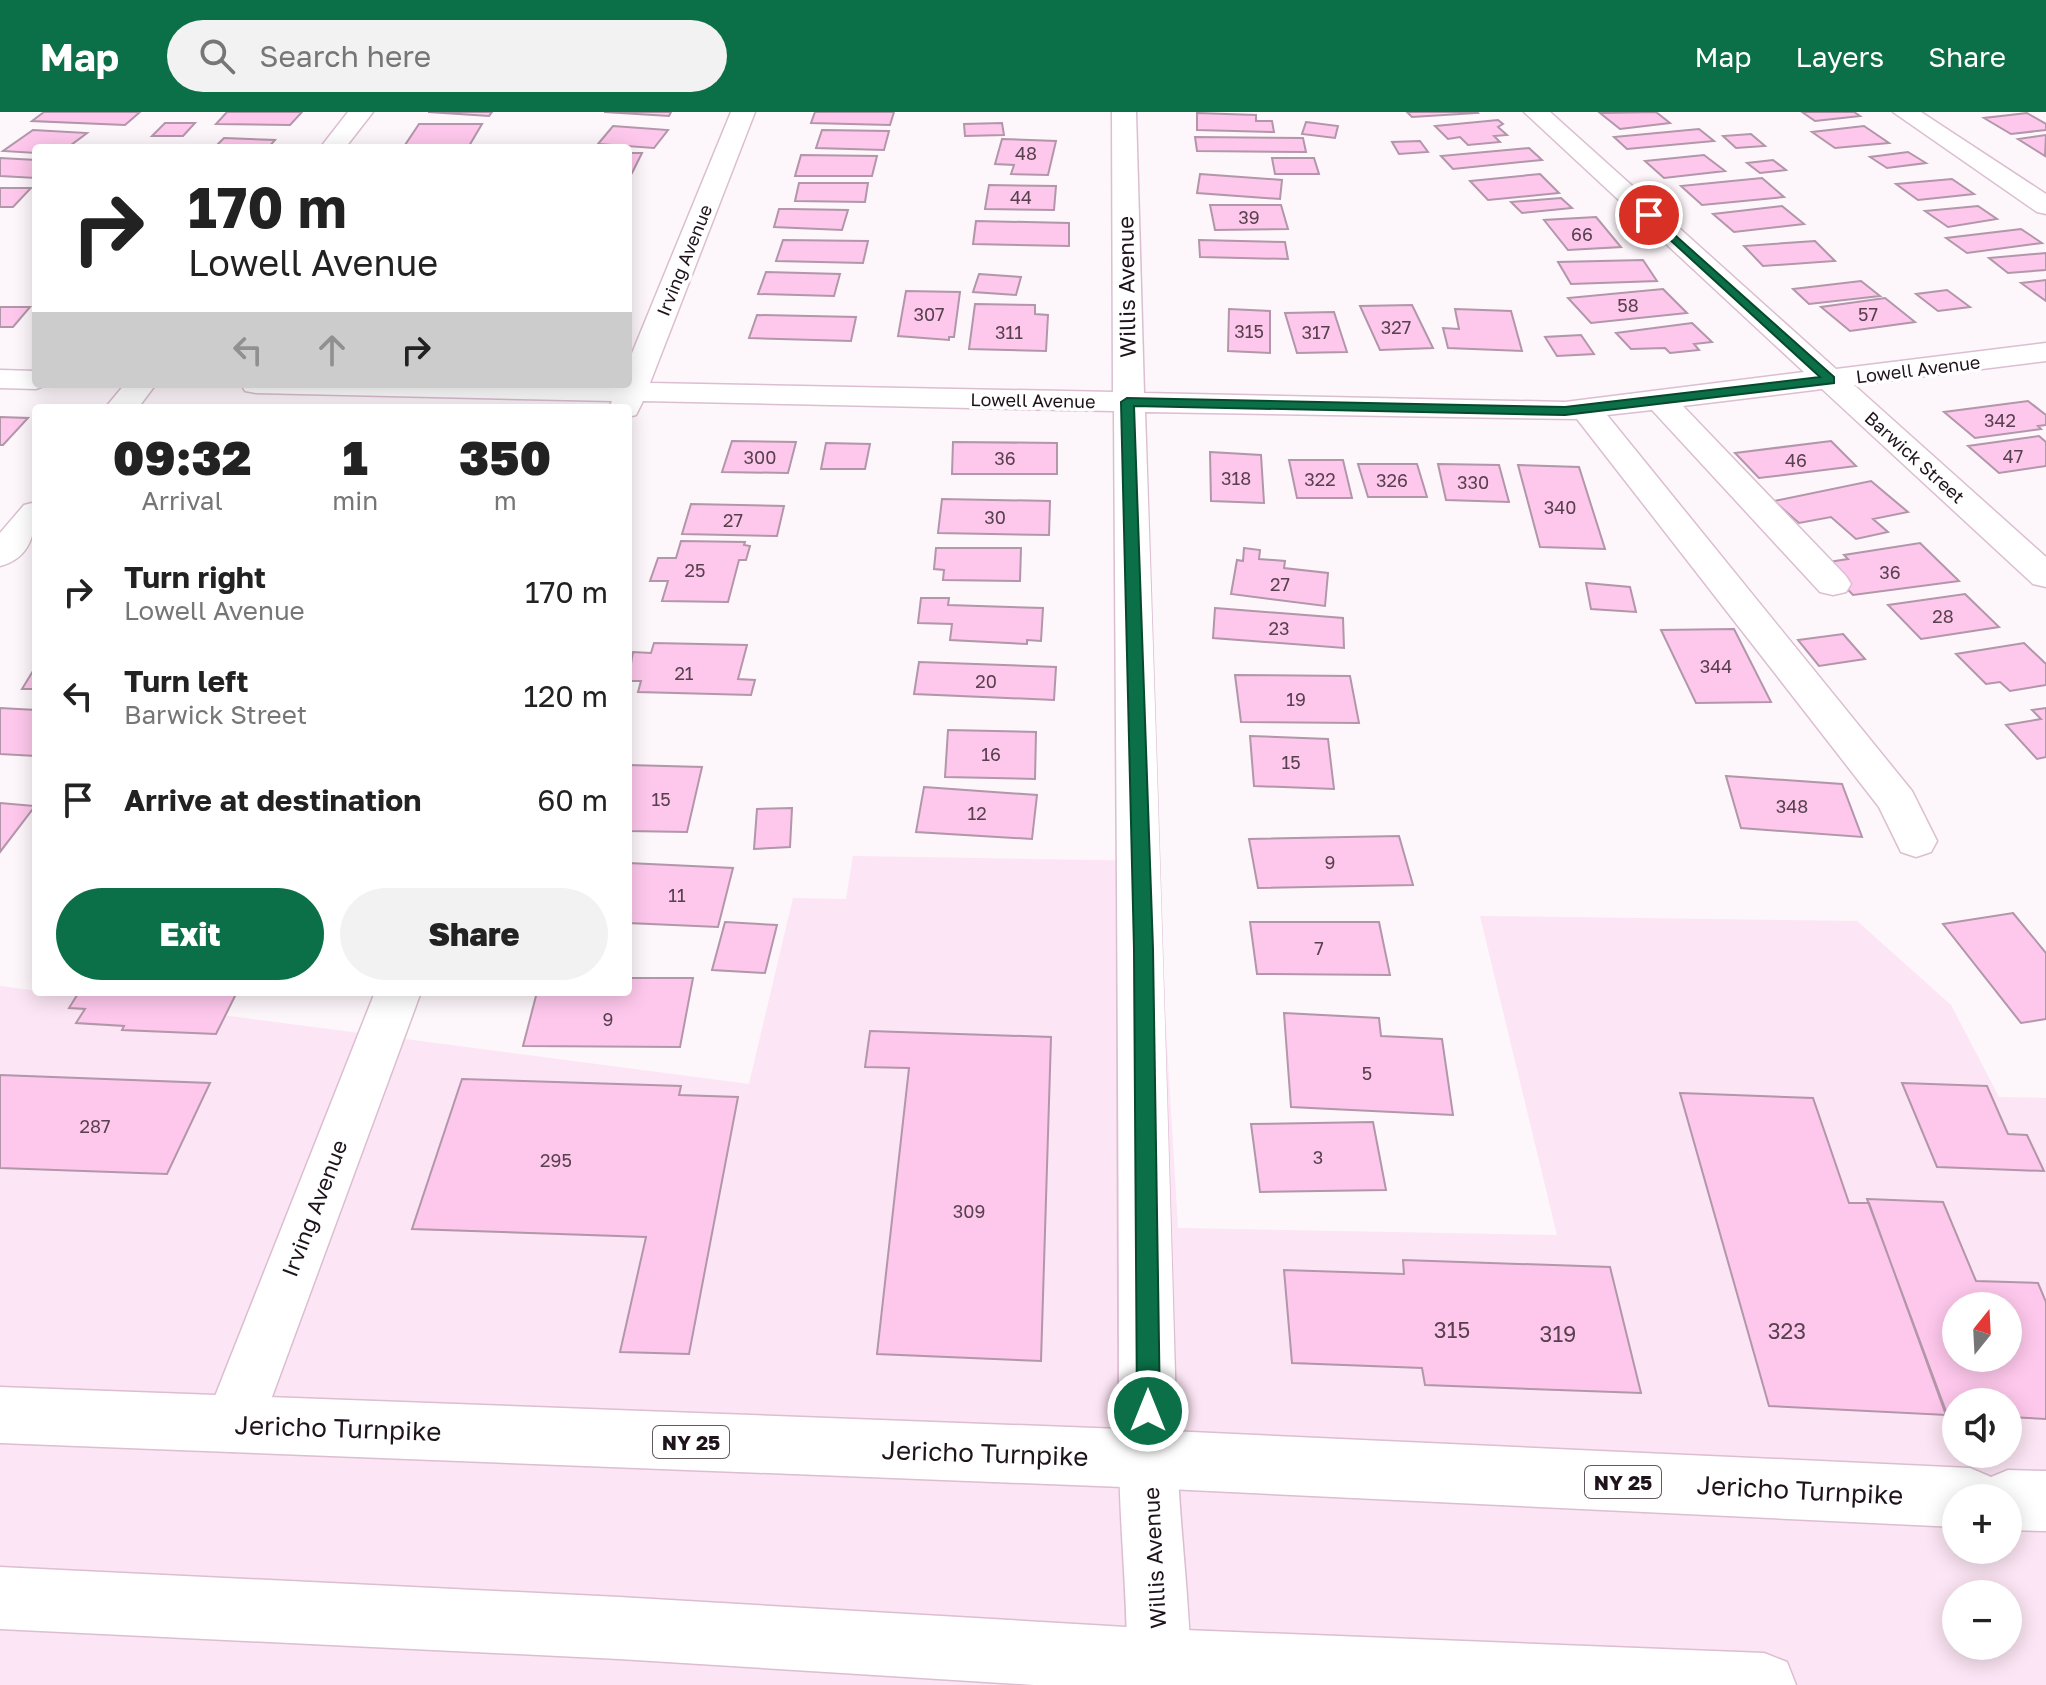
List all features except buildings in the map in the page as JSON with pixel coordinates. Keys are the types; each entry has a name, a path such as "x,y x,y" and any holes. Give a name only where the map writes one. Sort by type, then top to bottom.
{"street":[{"path":"335,144 361,112"},
{"name":"Irving Avenue","path":"628,400 743,112"},
{"name":"Willis Avenue","path":"1124,112 1127,402 1143,949 1148,1459 1159,1673"},
{"name":"Barwick Street","path":"1536,112 2046,576"},
{"path":"1905,112 2046,206"},
{"name":"Lowell Avenue","path":"349,388 628,400 1127,402 1586,410 2046,352"},
{"path":"0,379 32,380"},
{"path":"124,404 138,388"},
{"path":"1660,400 1833,584"},
{"path":"1586,410 1897,801 1916,841"},
{"path":"0,555 32,517"},
{"name":"Irving Avenue","path":"233,1424 396,996"},
{"name":"Jericho Turnpike","path":"0,1415 1148,1459 1942,1497"},
{"path":"2022,1500 2046,1501"},
{"path":"0,1598 619,1628 1159,1673 1764,1685"}],"shaded area":[{"path":"853,856 1156,861 1178,1228 1557,1235 1480,916 1857,921 1951,1005 1999,1097 2046,1098 2046,1685 0,1685 0,986 32,990 32,996 76,996 749,1084 793,898 846,899"}],"route":[{"path":"1148,1411 1143,949 1127,402 1565,411 1830,380 1649,215"}]}
